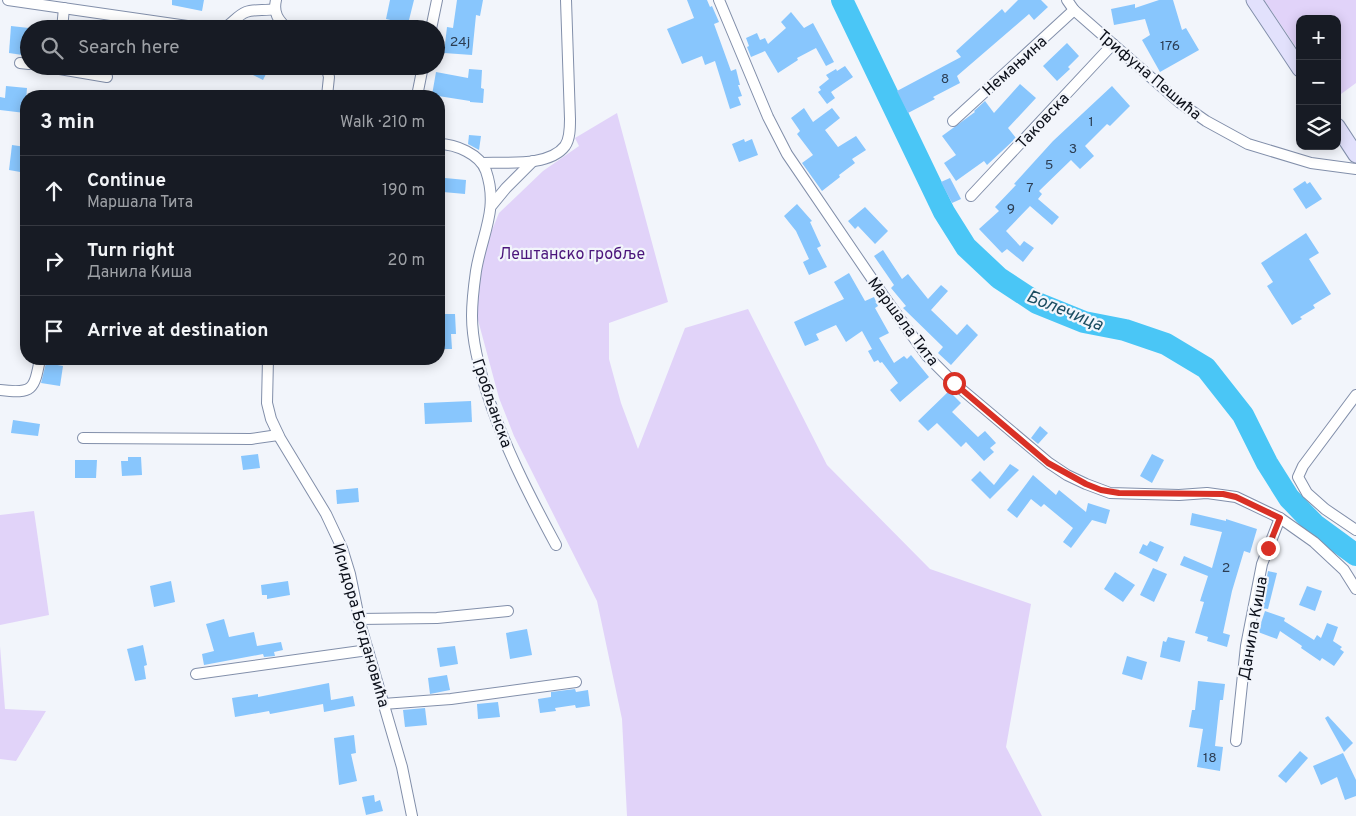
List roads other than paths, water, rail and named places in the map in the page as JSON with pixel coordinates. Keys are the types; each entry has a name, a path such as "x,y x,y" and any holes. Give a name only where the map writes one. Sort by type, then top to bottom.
{"main road":[{"path":"1254,0 1296,62"},
{"path":"1341,132 1356,155"}],"street":[{"path":"8,0 146,20"},
{"path":"433,20 437,0"},
{"path":"445,145 460,149 482,163 533,161 550,157 566,145 570,134 566,0"},
{"name":"Маршала Тита","path":"719,0 768,117 788,154 885,298 927,356 954,383 1048,463 1086,484 1101,490 1119,493 1223,494 1236,497 1280,518 1331,556 1344,570 1356,589"},
{"name":"Трифуна Пешића","path":"1067,0 1074,10 1179,102 1206,121 1248,144 1311,163 1356,169"},
{"path":"235,20 238,16 249,11 276,5 279,20"},
{"path":"63,20 64,8"},
{"name":"Немањина","path":"953,121 1074,10"},
{"name":"Таковска","path":"971,196 1113,44"},
{"path":"97,75 107,77"},
{"path":"328,75 328,90"},
{"path":"418,90 421,75"},
{"path":"492,205 533,161"},
{"name":"Гробљанска","path":"482,163 489,184 492,205 476,270 472,317 476,358 496,421 526,490 556,545"},
{"path":"0,390 20,392 28,390 33,384 38,365"},
{"name":"Исидора Богдановића","path":"268,365 267,403 278,436 335,530 350,574 359,619 402,767 412,816"},
{"path":"1356,395 1303,466 1298,477 1306,493 1325,509 1356,530"},
{"path":"83,438 251,439 278,436"},
{"name":"Данила Киша","path":"1236,741 1246,646 1262,564 1280,518"},
{"path":"359,619 437,618 508,611"},
{"path":"196,674 368,650"},
{"path":"383,704 451,699 576,682"}],"waterway":[{"name":"Болечица","path":"842,0 944,212 966,247 999,278 1037,303 1084,322 1125,330 1166,344 1206,368 1243,415 1267,463 1289,498 1315,525 1356,555"}],"park label":[{"name":"Лештанско гробље","path":"572,253"}]}
